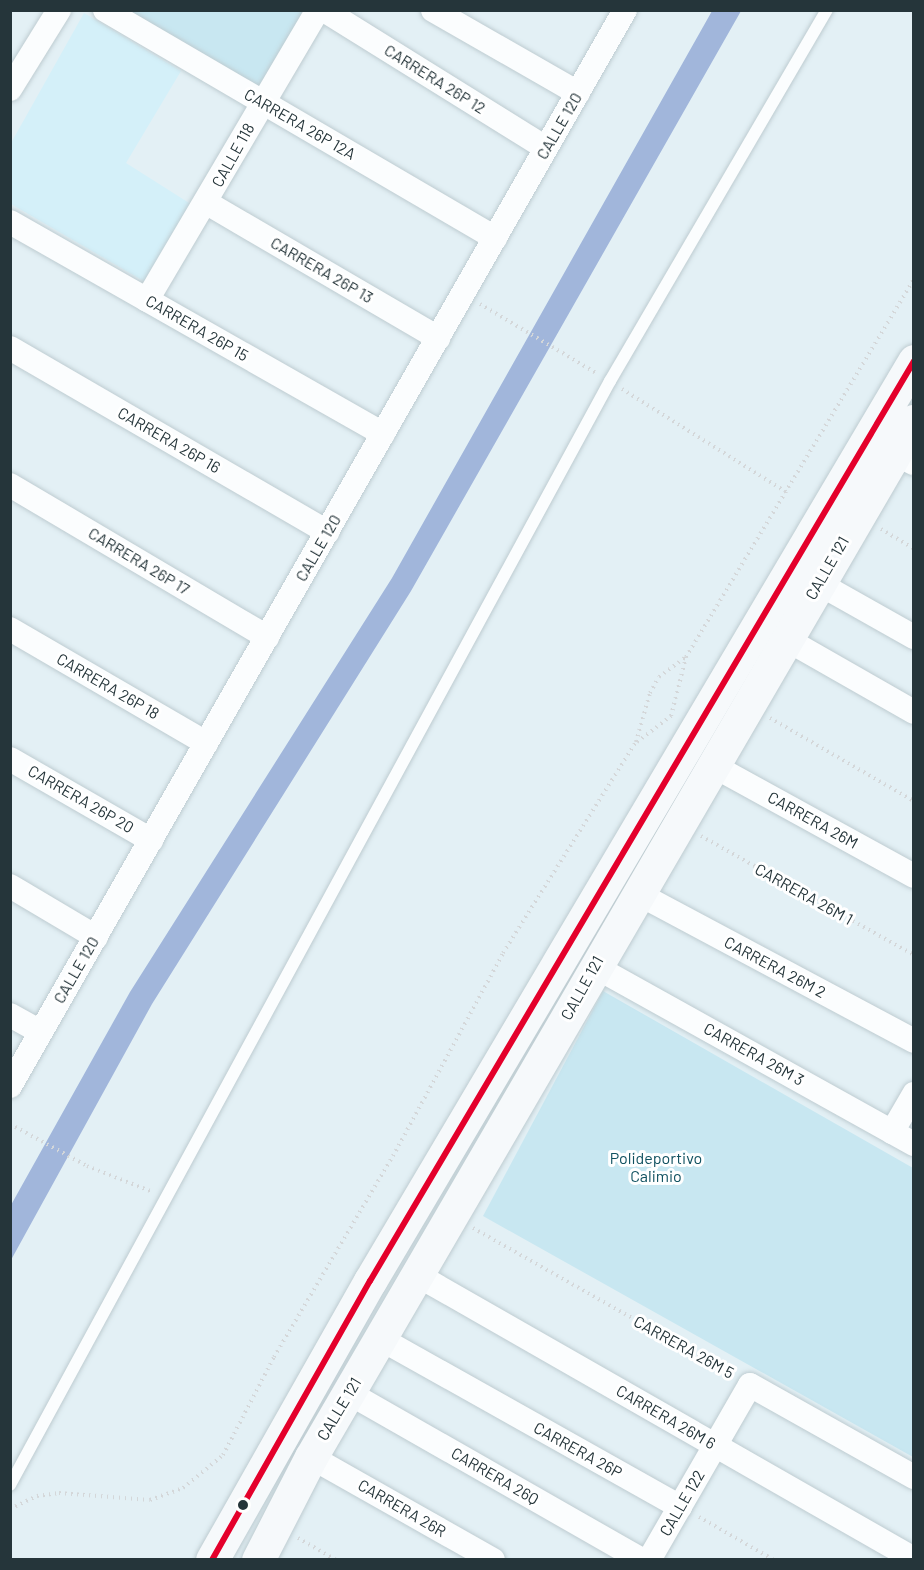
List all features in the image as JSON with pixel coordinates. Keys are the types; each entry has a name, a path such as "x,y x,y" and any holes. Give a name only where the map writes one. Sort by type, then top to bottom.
{"main road":[{"name":"CALLE 121","path":"213,1560 370,1281 914,361"},
{"name":"CALLE 121","path":"258,1560 311,1456 454,1218 594,966 818,583 904,458 914,421"}],"street":[{"path":"10,88 58,10"},
{"name":"CARRERA 26P 12A","path":"105,10 495,238"},
{"name":"CALLE 118","path":"147,300 207,203 262,102 318,10"},
{"name":"CARRERA 26P 12","path":"324,10 546,148"},
{"path":"434,10 578,93"},
{"name":"CALLE 120","path":"10,1086 625,10"},
{"name":"CARRERA 26P 13","path":"207,203 438,338"},
{"name":"CARRERA 26P 15","path":"10,222 383,434"},
{"name":"CARRERA 26P 16","path":"10,348 327,532"},
{"name":"CARRERA 26P 17","path":"10,485 267,637"},
{"path":"818,583 914,637"},
{"name":"CARRERA 26P 18","path":"10,628 206,742"},
{"path":"786,639 914,712"},
{"name":"CARRERA 26P 20","path":"10,759 151,840"},
{"name":"CARRERA 26M","path":"712,765 914,876"},
{"path":"10,886 96,937"},
{"name":"CARRERA 26M 2","path":"637,893 914,1041"},
{"name":"CARRERA 26M 3","path":"594,966 914,1144"},
{"path":"10,1015 41,1032"},
{"path":"892,1132 914,1094"},
{"name":"CARRERA 26M 6","path":"419,1276 914,1558"},
{"name":"CARRERA 26P","path":"381,1339 680,1507"},
{"name":"CALLE 122","path":"649,1560 750,1385"},
{"name":"CARRERA 26M 5","path":"750,1385 914,1477"},
{"name":"CARRERA 26Q","path":"349,1393 642,1560"},
{"name":"CARRERA 26R","path":"311,1456 493,1560"}],"lane":[{"path":"10,1485 610,381 827,10"}],"path":[{"path":"636,742 670,716 686,657 914,279"},
{"path":"463,294 565,353 786,492"},
{"path":"875,526 914,549"},
{"path":"10,1509 37,1496 59,1493 150,1500 183,1488 223,1455 274,1357 393,1156 503,952 636,742 650,693 659,677 686,657"},
{"path":"764,714 914,801"},
{"name":"CARRERA 26M 1","path":"695,832 914,955"},
{"path":"10,1124 87,1166 166,1197"},
{"name":"CARRERA 26M 5","path":"454,1218 750,1385"},
{"path":"680,1507 774,1560"},
{"path":"287,1532 336,1560"}],"shaded area":[{"path":"84,13 181,71 126,163 197,208 152,286 11,204 11,143"}],"green space":[{"path":"121,11 305,11 260,90"},
{"name":"Polideportivo Calimio","path":"603,991 913,1168 913,1457 483,1216"}],"water":[{"path":"712,11 741,11 411,591 152,1004 11,1260 11,1205 130,992 392,578"}],"transit line":[{"path":"212,1560 370,1281 914,361"}]}
